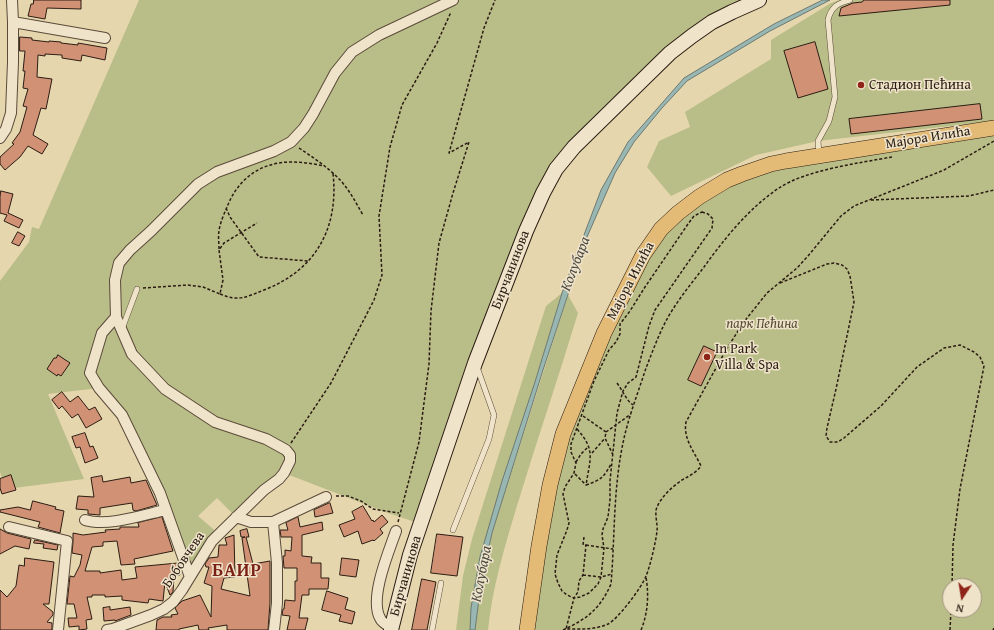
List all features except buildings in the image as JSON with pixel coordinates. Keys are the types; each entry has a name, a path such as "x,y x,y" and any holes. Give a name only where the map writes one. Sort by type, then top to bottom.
{"main road":[{"name":"Бирчанинова","path":"391,629 410,555 475,363 526,231 542,193 556,169 574,147 670,53 712,22 759,0"},
{"name":"Мајора Илића","path":"527,630 539,546 550,485 563,434 604,333 643,255 661,229 688,205 712,189 727,180 757,168 786,161 994,128"}],"street":[{"path":"0,138 6,129 11,113 13,62 12,0"},
{"path":"286,450 266,439 215,422 165,389 132,354 116,317 115,280 119,263 130,250 198,184 217,172 274,151 290,142 304,128 335,73 352,52 379,35 453,4"},
{"path":"13,22 105,38"},
{"path":"116,317 102,333 90,372 99,388 122,415 160,492 165,510 190,577"},
{"name":"Бобовчева","path":"111,630 164,609 178,596 212,541 264,490 279,479 284,473 290,461 290,455 286,450"},
{"path":"236,517 251,522 273,522 326,497"},
{"path":"85,520 97,523 108,522 165,510"},
{"path":"273,522 277,563 277,603 274,630"},
{"path":"9,527 67,541 58,630"},
{"name":"Бирчанинова","path":"391,629 379,617 377,596 379,581 396,531"}],"lane":[{"path":"819,156 818,141 829,121 835,96 828,20 834,6 838,3 850,0"},
{"path":"122,330 137,289"},
{"path":"453,530 489,439 494,415 475,363"},
{"path":"432,630 441,583"}],"path":[{"path":"396,531 399,514 405,499 419,442 429,364 431,311 439,243 469,142 449,153 484,28 495,0"},
{"path":"286,450 331,383 374,300 382,275 379,216 392,140 402,105 437,43 453,4"},
{"path":"986,141 994,140"},
{"path":"566,629 600,627 610,623 629,602 646,577 657,531 656,509 662,498 701,466 686,438 684,430 686,422 726,350 743,323 767,293 801,264 841,216 854,206 944,170 994,140"},
{"path":"290,142 326,166 352,195 363,215"},
{"path":"563,630 580,622 592,613 604,599 611,584 617,484 623,443 633,406 655,346 666,321 710,259 732,232 754,209 779,188 794,181 844,166 894,157"},
{"path":"220,294 223,280 219,250 219,230 226,208 236,189 248,176 263,168 276,164 291,162 326,166"},
{"path":"137,289 156,286 188,285 202,287 237,299 287,279 319,250 326,235 334,201 333,173"},
{"path":"868,200 970,196 994,190"},
{"path":"226,208 230,217 259,257 308,261"},
{"path":"576,463 571,452 571,444 594,381 609,350 616,342 620,334 620,324 630,312 645,287 694,216 702,212 708,214 713,219 712,228 654,310 636,377 628,383 623,392 617,413 608,517 602,535 604,548 601,577 598,584 589,593 574,598 562,591 555,574 557,555 567,530 568,523 563,494 564,487 574,473 576,463 581,454 589,446"},
{"path":"219,250 224,243 257,222"},
{"path":"778,283 827,264 834,263 842,265 848,269 854,302 827,428 826,436 830,442 838,442 844,438 881,406 917,367 944,348 960,345 974,352 980,357 984,366 960,489 953,545 952,578"},
{"path":"618,383 628,401 633,406"},
{"path":"591,454 605,438 606,432 631,414"},
{"path":"582,415 606,432"},
{"path":"576,429 589,446 591,454 586,485"},
{"path":"605,438 613,454"},
{"path":"586,485 604,477 612,462"},
{"path":"574,473 586,485"},
{"path":"326,497 348,496 361,501 373,509 399,514"},
{"path":"584,537 583,545 613,549"},
{"path":"566,629 574,598 578,592 579,580 583,575 586,545"},
{"path":"583,575 601,577 612,574"},
{"path":"641,630 645,622 649,594 646,577"},
{"path":"950,630 951,618"}],"green space":[{"path":"139,0 759,0 712,22 556,169 421,524 388,513 284,473 236,517 217,498 198,516 219,534 190,577 122,415 99,388 48,394 84,479 6,489 0,472 0,281 29,242 32,227 39,229"},
{"name":"Стадион Пећина","path":"840,0 994,0 994,121 818,141 756,155 671,196 647,167 659,141 690,127 685,112 771,59 771,40 831,3"},
{"name":"парк Пећина","path":"994,128 994,630 527,630 563,434 661,229 759,168"},
{"path":"562,293 535,382 502,481 471,608 470,630 456,630 463,576 472,539 546,306"},
{"path":"568,295 578,313 507,539 495,584 488,630 475,630 481,583 492,533"}],"water":[{"name":"Колубара","path":"823,0 830,0 770,31 687,81 634,142 615,173 587,237 543,370 492,533 481,583 475,630 470,630 471,608 480,557 502,481 535,382 562,293 601,190 628,142 684,78 774,24"}],"place":[{"name":"Стадион Пећина","path":"861,85"},
{"name":"In Park Villa & Spa","path":"707,357"}],"district":[{"name":"БАИР","path":"237,571"}]}
